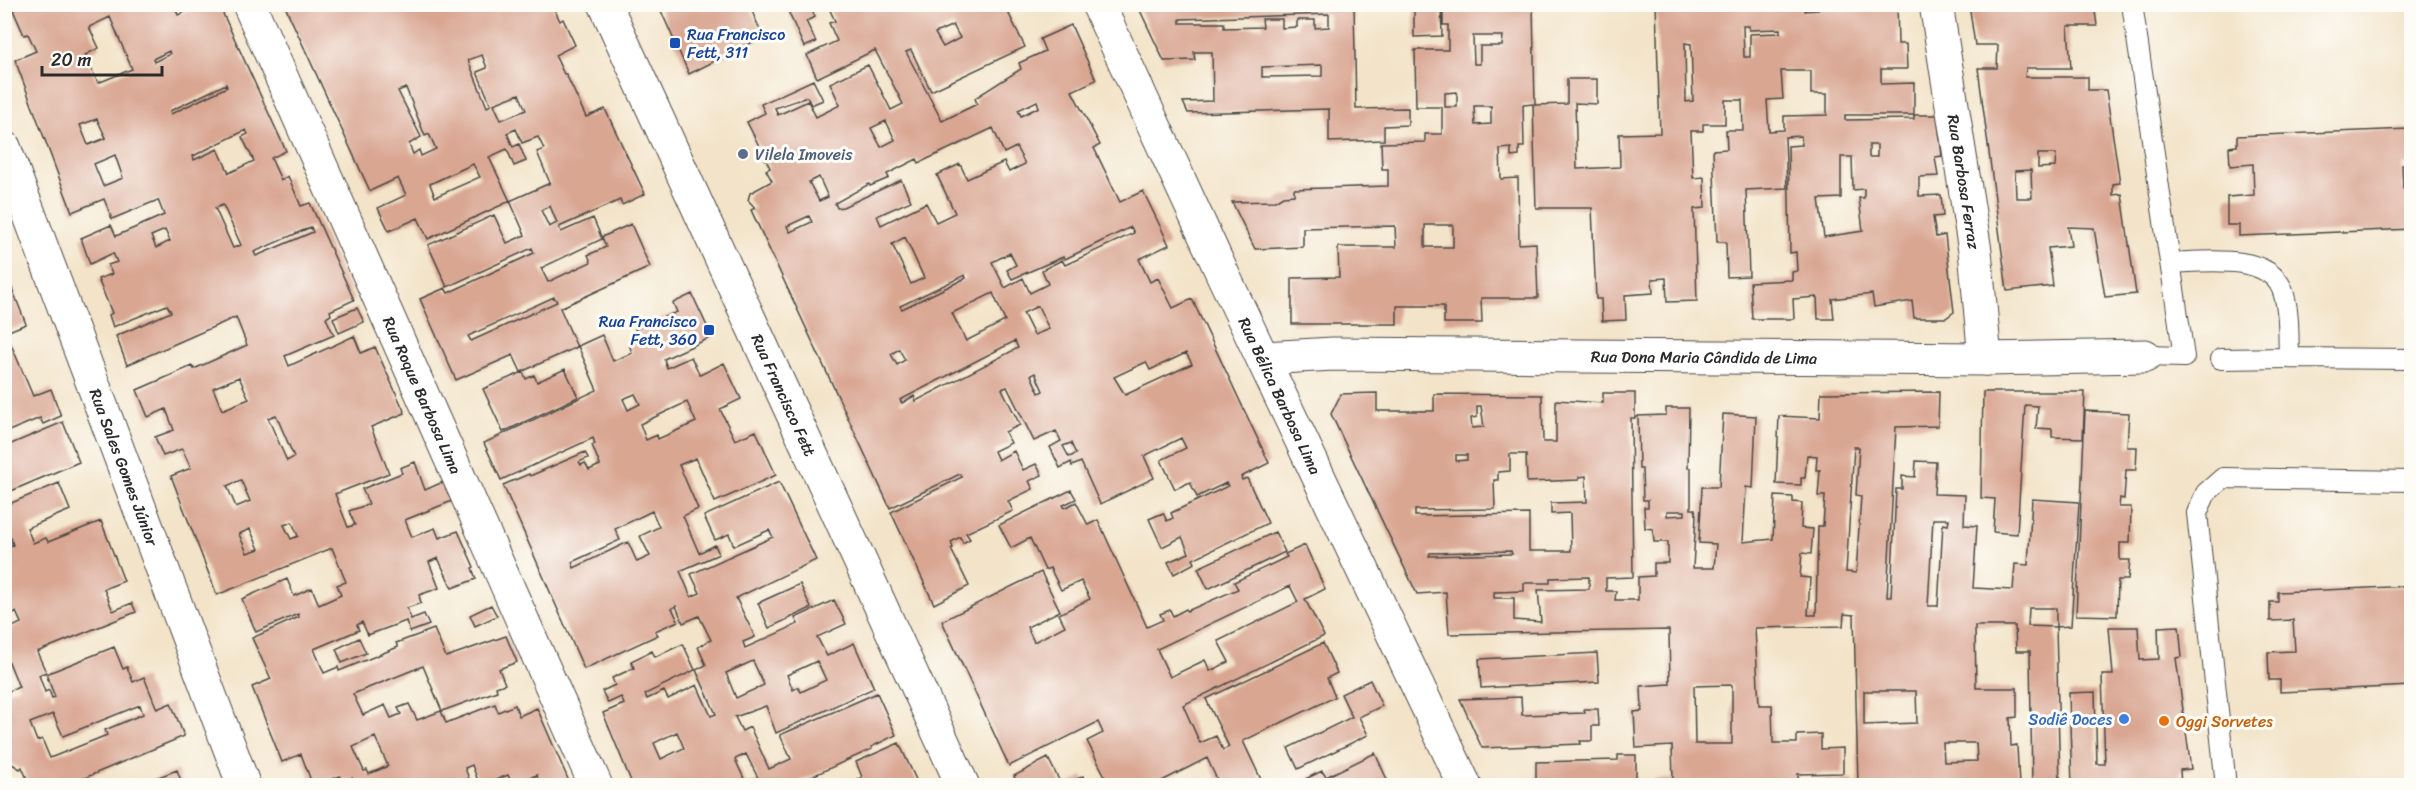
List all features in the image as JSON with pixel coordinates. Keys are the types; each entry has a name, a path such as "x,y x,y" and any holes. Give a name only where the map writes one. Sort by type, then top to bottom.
{"street":[{"name":"Rua Roque Barbosa Lima","path":"249,4 596,786"},
{"name":"Rua Francisco Fett","path":"605,4 963,786"},
{"name":"Rua Bélica Barbosa Lima","path":"1098,4 1465,786"},
{"name":"Rua Barbosa Ferraz","path":"1936,4 1975,250 1985,359"},
{"name":"Rua Sales Gomes Júnior","path":"4,147 244,786"},
{"name":"Rua Dona Maria Cândida de Lima","path":"1263,358 1345,354 1985,359 2145,356"}],"lane":[{"path":"2132,4 2184,357 2145,356"},
{"path":"2170,263 2238,261 2264,270 2281,286 2287,312 2289,358"},
{"path":"2222,359 2412,359"},
{"path":"2226,786 2197,513 2206,493 2223,478 2412,481"}],"building":[{"path":"26,4 174,4 178,15 199,5 219,5 286,151 271,158 281,180 288,176 301,206 310,203 354,300 330,311 331,315 326,318 334,335 285,356 289,366 354,336 361,353 375,347 405,413 371,427 389,473 335,494 348,527 355,525 349,511 369,504 362,489 402,473 400,468 415,462 425,490 443,482 452,501 405,520 412,537 435,528 439,538 458,531 474,567 472,568 476,579 452,588 438,558 429,562 439,588 419,595 421,603 407,608 411,619 424,614 429,625 410,632 406,621 368,635 362,622 357,625 359,630 314,649 324,673 338,667 339,671 398,647 396,643 434,629 446,657 506,636 517,662 499,669 505,684 496,687 497,691 442,711 423,666 353,694 363,715 385,705 391,718 401,714 398,708 409,704 417,720 441,711 446,723 495,704 498,712 515,705 519,716 537,708 571,786 522,786 538,779 537,775 512,784 508,775 480,786 472,765 465,768 469,779 459,783 460,786 336,786 353,778 342,781 340,776 313,786 301,754 282,762 252,687 271,679 252,638 299,617 298,614 256,632 242,599 287,579 294,596 312,588 319,605 341,595 337,585 346,582 332,548 217,595 171,476 191,468 182,449 163,456 155,437 174,430 166,409 148,417 137,390 192,366 194,369 247,345 236,317 127,365 116,336 171,312 167,305 113,327 109,315 112,313 98,279 112,274 108,265 117,262 113,253 90,264 81,238 111,225 116,236 164,215 158,200 112,219 104,199 72,212 15,60 36,51 28,34 24,35 13,10","holes":["110,17 132,69 98,83 85,55 99,48 89,27","169,51 170,54 154,62 153,59","226,84 227,87 171,114 170,111","97,119 106,138 88,145 80,125","246,130 248,134 242,137 254,161 229,173 218,149 194,160 193,156","115,155 123,178 103,186 94,164","223,205 241,245 233,248 215,208","311,227 313,232 256,256 254,252","165,230 170,241 156,248 151,236","239,377 249,399 222,410 213,388","276,415 294,457 287,461 268,418","241,480 250,501 236,507 227,486","292,522 298,536 291,539 284,525","250,529 259,549 247,553 239,534","375,737 388,766 369,774 367,770 364,771 353,747"]},
{"path":"284,4 552,4 560,21 563,19 575,45 555,55 564,74 586,117 605,109 645,194 622,205 620,200 559,227 561,232 593,218 602,239 541,268 548,282 591,262 588,255 606,247 602,237 631,224 650,267 560,308 577,347 521,372 513,355 456,380 420,299 445,288 448,293 534,253 532,248 447,287 428,245 494,215 507,243 525,235 510,201 428,239 418,218 389,231 378,208 406,195 398,178 370,191","holes":["482,55 487,68 477,72 491,105 487,107 468,60","406,88 425,136 429,134 436,149 421,156 419,150 413,154 409,144 421,137 398,91","519,94 526,110 501,120 494,104","516,129 522,143 538,137 544,149 537,152 550,183 510,201 489,157 507,149 514,166 526,161 519,144 513,147 507,133","473,164 480,177 435,197 430,184","550,206 557,223 549,227 541,210","554,297 557,302 471,341 468,336"]},
{"path":"658,4 749,4 763,37 689,74"},
{"path":"785,4 809,4 815,17 806,21 816,42 804,47"},
{"path":"827,4 889,4 890,9 896,4 924,4 927,11 940,4 1004,4 1025,47 931,91 911,50 906,52 942,121 977,104 975,98 1021,69 1019,63 1045,51 1040,39 1071,25 1096,80 1072,91 1100,145 1094,148 1120,202 1143,191 1169,245 1139,259 1150,282 1158,278 1173,308 1192,299 1269,463 1241,477 1242,480 1247,478 1268,523 1193,559 1195,563 1174,574 1168,562 1189,553 1182,537 1162,547 1149,519 1163,513 1167,521 1173,518 1171,513 1228,486 1226,483 1197,497 1190,482 1175,489 1161,460 1186,448 1181,438 1144,456 1154,478 1100,504 1081,462 1072,466 1071,462 1060,468 1050,447 1061,441 1056,431 1034,441 1007,387 1002,389 1020,425 1005,432 1011,443 994,451 998,460 1014,451 1023,470 1036,464 1042,475 1029,481 1033,489 1008,501 1013,511 966,533 970,539 963,543 960,537 951,542 953,548 951,549 969,586 934,604 891,512 962,477 960,474 890,508 751,210 755,208 748,200 750,193 772,181 766,170 770,168 747,122 765,113 761,104 813,80 823,100 811,105 807,97 775,108 778,115 808,101 816,117 840,105 830,83 868,65 891,110 903,104 875,50 817,78 807,55 837,41 829,23 835,21","holes":["953,25 960,38 943,47 935,33","1037,101 1039,107 1021,116 1018,110","886,121 895,140 881,147 871,128","993,128 1004,153 1016,147 1025,164 1009,172 1004,162 967,179 960,164 937,175 955,213 936,222 926,203 881,225 877,216 911,201 901,180 837,208 835,203 869,184 870,186 889,178 887,174 917,159 919,163","819,177 828,197 819,201 809,182","809,216 812,222 790,232 787,226","1131,227 1134,233 1065,265 1062,260 1042,270 1048,284 1030,293 1023,278 1005,288 992,262 1010,253 1016,265 1007,270 1012,279 1063,257 1065,259","905,237 924,278 911,284 892,244","965,275 966,278 902,309 900,306","993,293 1005,321 966,341 952,313","1038,306 1049,329 1034,335 1023,313","1015,341 1018,348 916,401 914,396 902,403 900,400","899,349 905,360 897,365 891,354","1186,353 1192,364 1125,395 1114,377 1146,362 1150,370","1035,373 1043,391 1039,393 1031,375","1071,443 1076,454 1069,457 1063,446"]},
{"path":"1137,4 1354,4 1356,109 1408,108 1408,125 1384,126 1384,140 1329,142 1329,109 1188,113 1183,102 1213,101 1212,52 1194,52 1195,60 1164,61","holes":["1329,14 1329,27 1315,28 1315,20 1297,20 1297,27 1282,28 1282,19 1262,19 1263,27 1224,28 1224,23 1180,23 1180,19","1322,65 1322,76 1262,77 1262,67"]},
{"path":"1414,4 1441,4 1442,36 1414,37"},
{"path":"1656,4 1805,4 1805,11 1818,10 1818,5 1822,4 1897,4 1898,44 1906,44 1907,69 1881,69 1881,84 1914,83 1914,115 1937,115 1942,156 1935,157 1938,176 1919,177 1919,196 1941,195 1943,216 1933,217 1936,237 1945,235 1954,312 1946,318 1914,318 1912,301 1874,307 1872,294 1832,299 1834,319 1818,319 1817,297 1793,299 1794,319 1752,319 1750,282 1792,280 1792,272 1797,271 1796,252 1790,253 1788,146 1802,145 1801,136 1785,137 1787,188 1746,190 1749,276 1727,277 1726,242 1717,242 1713,150 1727,149 1726,130 1743,130 1742,100 1725,100 1725,124 1703,124 1703,131 1691,131 1693,178 1704,177 1705,208 1694,209 1697,301 1667,302 1666,278 1652,279 1653,293 1625,295 1626,320 1602,321 1601,299 1596,299 1592,208 1536,208 1533,104 1523,105 1524,147 1519,147 1519,156 1511,157 1511,148 1500,149 1501,179 1518,178 1519,244 1536,243 1538,298 1481,298 1482,323 1444,323 1444,306 1397,306 1397,324 1292,324 1292,278 1339,277 1338,247 1396,247 1395,226 1303,228 1303,247 1255,249 1232,202 1275,201 1283,196 1294,195 1294,189 1388,186 1388,169 1382,169 1381,143 1425,142 1425,134 1442,134 1442,107 1416,107 1415,50 1448,50 1448,25 1443,25 1443,5 1533,5 1535,105 1567,104 1567,79 1597,79 1597,104 1575,103 1577,169 1620,167 1619,134 1660,133","holes":["1743,26 1749,26 1749,30 1780,29 1780,33 1750,34 1750,57 1744,57","1473,36 1503,36 1502,46 1480,46 1480,64 1474,64","1685,43 1691,44 1693,101 1686,102","1781,71 1811,71 1811,94 1827,94 1827,115 1784,116 1784,130 1769,131 1767,100 1783,99","1457,92 1457,107 1445,107 1445,93","1474,106 1491,106 1491,124 1475,125","1845,115 1914,115 1914,119 1845,120","1869,145 1877,145 1877,157 1869,157","1841,157 1852,157 1853,190 1864,189 1864,198 1859,198 1863,231 1824,237 1819,199 1841,198","1425,225 1453,225 1453,247 1425,247"]},
{"path":"1969,4 2094,4 2097,26 2068,26 2071,68 2026,68 2025,77 2088,77 2088,90 2106,90 2120,183 2113,184 2113,195 2122,194 2136,294 2105,297 2094,228 2068,227 2071,246 2048,248 2053,286 2007,291 1978,68 1997,68 1998,45 1975,45","holes":["2038,154 2056,154 2055,167 2038,168","2031,170 2032,198 2016,198 2015,171"]},
{"path":"2409,129 2412,164 2402,165 2403,189 2412,188 2412,229 2239,236 2239,225 2227,225 2227,197 2254,195 2253,164 2230,166 2229,147 2237,146 2237,136"},
{"path":"8,278 26,324 4,333 4,279"},
{"path":"692,294 712,337 664,359 667,368 691,357 700,375 724,363 741,399 720,409 735,440 756,431 776,475 715,502 696,458 679,465 698,509 683,516 699,553 715,545 719,554 680,571 691,597 700,593 691,574 773,537 769,530 734,546 729,534 715,540 704,516 779,482 816,560 736,598 755,637 743,642 745,648 798,624 795,618 834,600 846,624 817,637 827,656 854,643 874,688 776,733 766,706 735,717 742,731 750,727 769,769 791,759 780,735 877,693 896,735 871,747 872,749 799,782 801,786 707,786 705,782 699,786 633,786 603,713 624,704 621,697 608,703 602,691 615,685 612,678 634,668 631,661 652,651 655,657 683,644 695,670 645,694 647,699 664,691 668,699 697,685 711,716 716,714 696,670 706,665 698,647 711,640 699,616 683,623 676,606 672,608 678,621 655,631 658,635 584,669 503,485 585,452 588,458 579,462 581,465 585,463 589,470 600,465 592,445 595,444 593,438 501,480 484,443 597,390 578,346 602,335 613,361 632,353 629,344 639,340 635,329 677,312 673,303","holes":["635,394 640,404 628,410 623,399","687,402 696,422 658,439 657,435 646,440 640,424","652,511 659,527 640,536 650,556 637,562 628,542 574,568 572,562 620,540 615,529","753,661 764,685 736,698 726,673","817,661 826,680 801,692 798,687 793,690 787,675","677,732 684,748 661,759 654,743","746,754 759,780 747,785 735,759"]},
{"path":"357,308 364,322 339,333 333,318"},
{"path":"10,342 33,396 51,389 61,416 43,424 40,418 4,433 4,345"},
{"path":"565,369 578,397 503,432 483,389 523,372 526,379 534,375 537,382"},
{"path":"1939,392 1938,426 1896,427 1887,597 1891,597 1896,489 1902,489 1902,476 1915,477 1916,461 1936,462 1934,494 1965,495 1964,525 1977,526 1973,588 2013,590 2015,564 2028,565 2032,499 2079,502 2071,626 2056,627 2060,786 2032,786 2030,651 2016,651 2015,626 1975,626 1976,688 2017,688 2017,717 2010,718 2011,746 2017,745 2019,786 1858,786 1854,615 1844,614 1843,626 1755,628 1759,705 1772,705 1773,743 1797,743 1797,735 1821,734 1821,749 1843,748 1843,773 1798,774 1798,786 1654,786 1654,779 1673,779 1672,746 1636,748 1634,712 1642,711 1641,686 1670,684 1669,630 1449,634 1446,592 1417,594 1331,414 1341,394 1377,393 1377,411 1434,411 1434,394 1542,395 1543,442 1556,442 1556,400 1603,403 1603,393 1635,393 1635,418 1631,418 1633,577 1606,578 1606,591 1616,591 1615,600 1638,600 1638,577 1654,576 1654,563 1668,563 1668,542 1654,542 1653,529 1645,528 1644,507 1648,507 1648,500 1643,500 1642,469 1639,469 1638,416 1666,415 1666,408 1689,408 1688,468 1691,468 1691,509 1695,509 1696,516 1693,568 1714,568 1716,544 1699,543 1702,487 1719,487 1723,414 1756,416 1753,488 1746,487 1743,542 1773,539 1775,496 1793,497 1793,502 1802,503 1801,528 1813,529 1811,554 1802,553 1800,577 1810,578 1808,615 1816,615 1818,526 1823,526 1825,496 1818,496 1820,470 1816,470 1817,456 1807,455 1805,478 1801,478 1801,485 1776,484 1779,416 1820,418 1821,393","holes":["1477,406 1481,406 1484,427 1472,428 1471,418 1477,417","1854,447 1859,447 1856,495 1861,496 1856,573 1846,572","1510,454 1526,454 1527,482 1579,480 1579,477 1586,476 1587,502 1551,503 1551,514 1570,513 1571,551 1529,551 1529,514 1415,516 1415,510 1495,509 1494,480 1498,480 1498,472 1510,471","1456,455 1467,455 1467,460 1456,461","1667,511 1685,511 1685,515 1667,516","1933,519 1949,519 1948,525 1943,524 1938,606 1928,606","1511,551 1512,554 1429,556 1430,553","1589,577 1589,589 1538,590 1541,622 1514,620 1514,598 1494,598 1494,592 1524,591 1524,583 1550,583 1550,578","2029,608 2056,608 2056,627 2028,626","1732,685 1732,744 1695,744 1694,686","1864,691 1916,691 1917,723 1864,725","1943,743 1976,743 1977,761 1944,762"]},
{"path":"1983,392 2085,392 2083,438 2052,437 2052,429 2036,428 2038,406 2025,405 2017,534 1993,532 1995,499 1981,498"},
{"path":"2085,411 2129,413 2127,447 2137,447 2136,470 2126,470 2124,499 2120,498 2119,507 2131,507 2130,543 2120,543 2120,560 2130,560 2128,580 2118,580 2117,616 2076,615"},
{"path":"63,422 79,462 4,494 4,447"},
{"path":"59,483 70,510 27,528 33,543 46,538 48,542 101,521 124,581 104,589 113,611 132,603 136,612 37,652 46,672 39,675 45,692 49,690 52,698 55,697 46,674 114,647 123,669 127,667 133,682 144,677 157,709 171,703 184,736 75,782 76,786 30,786 22,767 20,769 4,759 4,693 19,687 9,662 4,664 4,635 12,632 10,628 21,623 16,612 4,617 4,548 13,545 10,536 4,538 4,506","holes":["140,705 143,714 105,730 107,735 50,758 42,739 37,741 30,723 53,714 63,736"]},
{"path":"1071,490 1076,499 1063,505 1065,508 1076,502 1088,525 1098,520 1147,627 1163,620 1160,614 1170,610 1173,616 1238,589 1234,582 1287,557 1285,554 1305,545 1325,589 1305,599 1324,636 1183,705 1200,743 1216,736 1223,750 1229,747 1206,699 1323,643 1337,673 1327,678 1335,697 1243,741 1264,786 1220,786 1207,758 1152,786 1110,786 1087,741 1103,733 1098,722 1009,766 942,621 1041,572 1060,611 1027,627 1034,642 1065,626 1059,614 1090,599 1081,581 1061,590 1050,568 1045,570 1030,538 1011,548 999,525","holes":["1290,586 1298,602 1218,641 1229,662 1210,671 1205,660 1170,677 1157,649"]},
{"path":"1275,532 1285,552 1208,589 1198,568"},
{"path":"800,584 811,608 769,628 758,603"},
{"path":"2412,586 2412,686 2280,692 2280,680 2269,680 2268,652 2295,651 2293,620 2270,621 2270,602 2278,602 2278,592"},
{"path":"491,605 497,616 475,626 470,615"},
{"path":"2179,626 2182,657 2176,658 2191,769 2180,770 2181,786 2072,786 2069,693 2095,692 2097,764 2105,764 2102,675 2113,675 2109,627 2138,627 2140,660 2159,659 2158,627"},
{"path":"359,638 366,653 342,663 336,649"},
{"path":"1597,653 1599,682 1481,688 1479,659"},
{"path":"1370,680 1382,706 1359,717 1368,735 1298,769 1288,748 1352,717 1341,694"},
{"path":"1521,697 1522,715 1585,713 1584,709 1598,709 1599,726 1592,726 1592,741 1580,741 1581,744 1482,748 1460,699"},
{"path":"899,743 919,786 845,786 862,777 856,762"},
{"path":"1375,753 1390,786 1291,786 1322,771 1326,777"},
{"path":"1618,755 1636,755 1636,786 1536,786 1536,762 1618,760"},
{"path":"1048,758 1062,786 1018,786 1014,776"},
{"path":"177,770 183,786 138,786 138,785"},
{"path":"1083,776 1087,786 1064,786"},
{"path":"1854,780 1854,786 1808,786 1808,781"}],"place":[{"name":"Rua Francisco Fett, 311","path":"675,43"},
{"name":"Vilela Imoveis","path":"743,154"},
{"name":"Rua Francisco Fett, 360","path":"709,330"},
{"name":"Sodiê Doces","path":"2124,719"},
{"name":"Oggi Sorvetes","path":"2164,721"}]}
